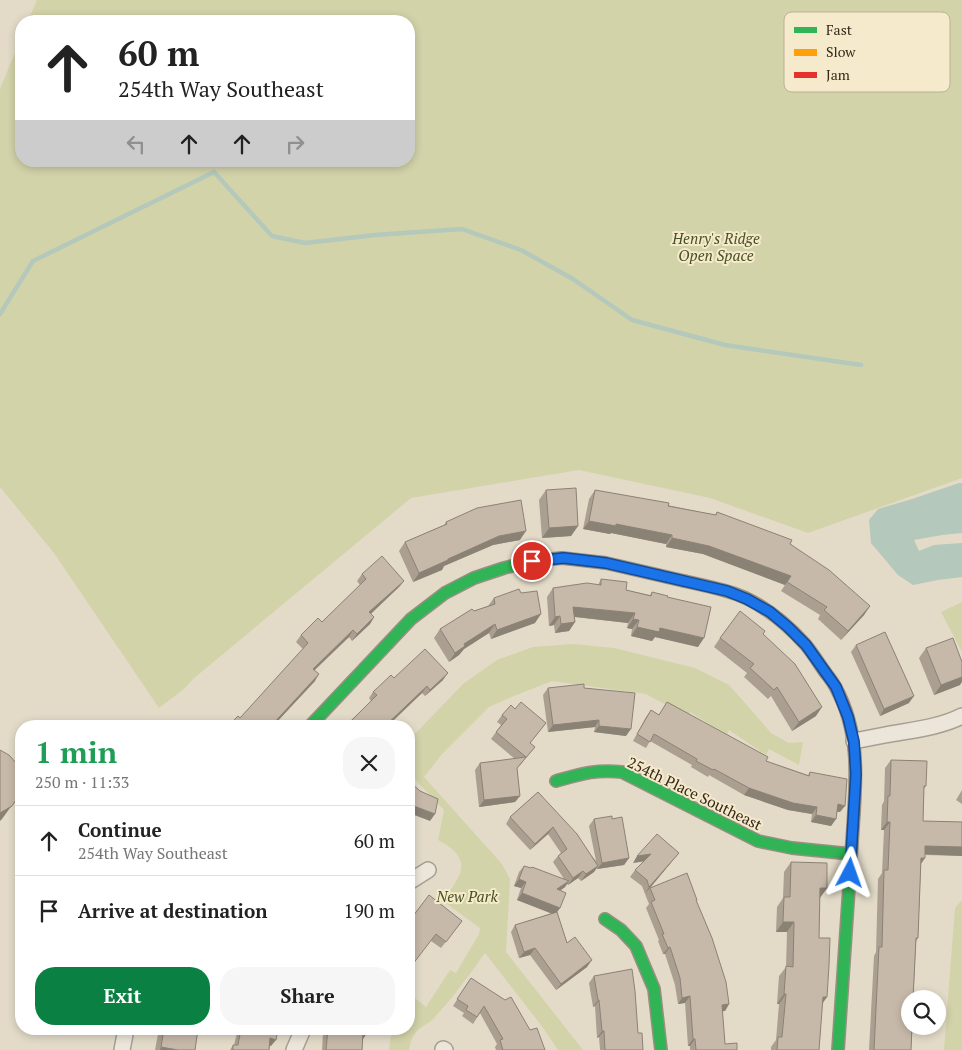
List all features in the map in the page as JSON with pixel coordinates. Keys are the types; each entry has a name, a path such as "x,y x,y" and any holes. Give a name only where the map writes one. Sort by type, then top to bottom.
{"street":[{"path":"316,720 411,619 445,593 474,578 532,561 564,558 606,563 727,591 747,599 770,612 806,645 836,687 848,717 854,742 856,774 838,1050"},
{"path":"854,742 928,728 950,722 962,716"},
{"name":"254th Place Southeast","path":"556,781 589,772 607,770 622,772 758,842 796,850 851,854"},
{"path":"415,878 428,870"},
{"path":"605,918 621,930 636,946 654,989 661,1050"},
{"path":"122,1050 125,1035"},
{"path":"294,1050 300,1035"}],"green space":[{"name":"Henry's Ridge Open Space","path":"37,0 962,0 962,478 808,533 710,498 579,470 411,498 159,708 54,553 0,487 0,89 15,53 15,167 415,167 415,15 31,15"},
{"path":"962,602 962,652 941,612"},
{"name":"New Park","path":"573,644 614,648 695,668 729,685 771,733 789,743 803,742 799,765 769,749 766,755 729,730 727,735 690,712 688,717 646,694 552,681 489,707 442,754 424,777 502,864 510,879 506,952 583,1050 558,1050 485,953 441,1010 415,1033 415,998 426,1007 450,970 456,973 479,934 480,928 439,898 451,889 460,874 461,862 455,852 438,840 444,810 415,779 415,734 463,684 497,660 533,647"},
{"path":"962,900 962,1050 944,1050 946,1035 955,908"},
{"path":"391,1035 414,1035 409,1050 389,1050"}],"shaded area":[{"path":"962,483 962,533 914,540 919,551 934,545 962,543 962,577 913,585 898,575 871,543 869,520 878,509"}],"building":[{"path":"576,488 578,526 549,528 546,490"},
{"path":"595,490 669,503 668,506 716,515 717,512 792,540 790,544 829,570 870,606 848,631 824,610 827,607 787,582 791,576 709,546 672,538 672,535 616,524 616,526 589,521"},
{"path":"521,500 526,531 499,536 419,573 405,542 447,524 446,522 477,508"},
{"path":"382,556 404,581 369,612 374,617 357,634 353,630 313,669 319,674 277,720 234,720 238,716 240,718 308,643 301,635 318,618 322,622 366,579 362,574"},
{"path":"601,579 627,582 626,590 651,596 652,592 711,607 704,638 660,628 659,632 637,627 639,620 633,619 635,613 573,607 575,622 561,624 560,616 555,617 553,588 587,583 601,585"},
{"path":"519,589 521,593 537,591 541,614 497,630 495,624 464,644 465,646 455,653 440,629 472,609 474,611 495,604 494,598"},
{"path":"740,611 765,631 763,634 795,664 822,707 799,722 777,687 774,690 750,668 754,664 720,638"},
{"path":"885,632 914,696 884,709 856,645"},
{"path":"953,638 962,662 962,677 941,685 926,648"},
{"path":"425,649 448,673 430,690 427,686 391,720 352,720 377,695 373,692 391,675 394,678"},
{"path":"584,684 584,688 635,693 631,729 599,726 599,720 553,725 548,688"},
{"path":"521,702 546,723 530,743 535,747 517,768 520,796 484,800 480,763 526,757 496,732 507,719 502,715 511,705 515,709"},
{"path":"667,702 768,757 766,761 809,776 810,772 847,779 845,806 838,804 836,819 816,815 817,807 793,803 749,788 696,761 697,759 654,734 650,742 637,734 651,710 659,715"},
{"path":"0,750 9,755 15,762 15,802 12,806 0,813"},
{"path":"891,760 927,761 923,821 962,822 962,847 925,846 925,858 921,858 918,938 916,938 913,990 901,990 901,1035 912,1035 911,1050 874,1050 879,947 882,947 884,870 888,870 890,822 887,822 888,796 890,796"},
{"path":"415,786 420,791 438,799 435,814 415,806"},
{"path":"538,792 577,834 598,866 586,874 583,871 573,878 558,856 567,849 553,827 535,844 510,817"},
{"path":"612,816 612,819 622,817 629,858 602,863 594,819"},
{"path":"657,834 679,853 649,887 647,880 635,870 651,854 637,856"},
{"path":"791,862 827,863 827,888 820,888 819,938 830,938 829,965 827,997 823,997 819,1050 777,1050 778,1037 782,1037 786,994 784,994 786,966 793,967 794,922 783,922 784,897 790,897"},
{"path":"524,866 532,867 569,881 557,889 566,893 560,908 522,893 526,882 519,879"},
{"path":"687,873 712,938 726,982 729,1004 722,1005 725,1044 737,1043 737,1050 696,1050 695,1039 693,1039 690,996 682,998 680,978 670,947 668,948 662,934 664,934 651,902 655,900 650,888"},
{"path":"429,895 462,921 446,942 436,934 415,961 415,913"},
{"path":"557,912 567,943 575,937 592,960 561,984 535,948 524,952 515,925"},
{"path":"632,969 638,1033 642,1033 643,1050 605,1050 604,1031 602,1031 594,976"},
{"path":"471,978 505,1000 511,997 530,1030 537,1028 545,1050 503,1050 500,1040 503,1039 484,1006 477,1017 466,1010 468,1006 457,999"},
{"path":"163,1035 197,1035 195,1050 161,1047"},
{"path":"240,1035 277,1035 276,1040 270,1038 269,1050 233,1050 233,1045 238,1045"},
{"path":"327,1035 363,1035 362,1050 326,1050"}],"waterway":[{"path":"0,314 33,261 214,172 272,236 305,243 375,235 462,229 521,250 573,279 632,320 725,345 861,365"}],"traffic: fast":[{"path":"316,720 411,619 445,593 474,578 504,568 532,561 562,558"},
{"path":"556,781 581,774 622,772 758,841 792,848 851,854"},
{"path":"838,1050 852,843"},
{"path":"605,919 621,930 636,946 654,989 661,1050"}],"traffic: slow":[{"path":"684,581 737,595 769,611 797,635 808,647 825,672"}],"traffic: jam":[{"path":"562,558 606,563 684,581"},
{"path":"825,672 835,686 845,707 854,745 855,783 852,843"}],"route":[{"path":"532,561 564,558 606,563 727,591 747,599 770,612 788,627 806,645 836,687 848,717 854,742 856,774 850,873"}]}
